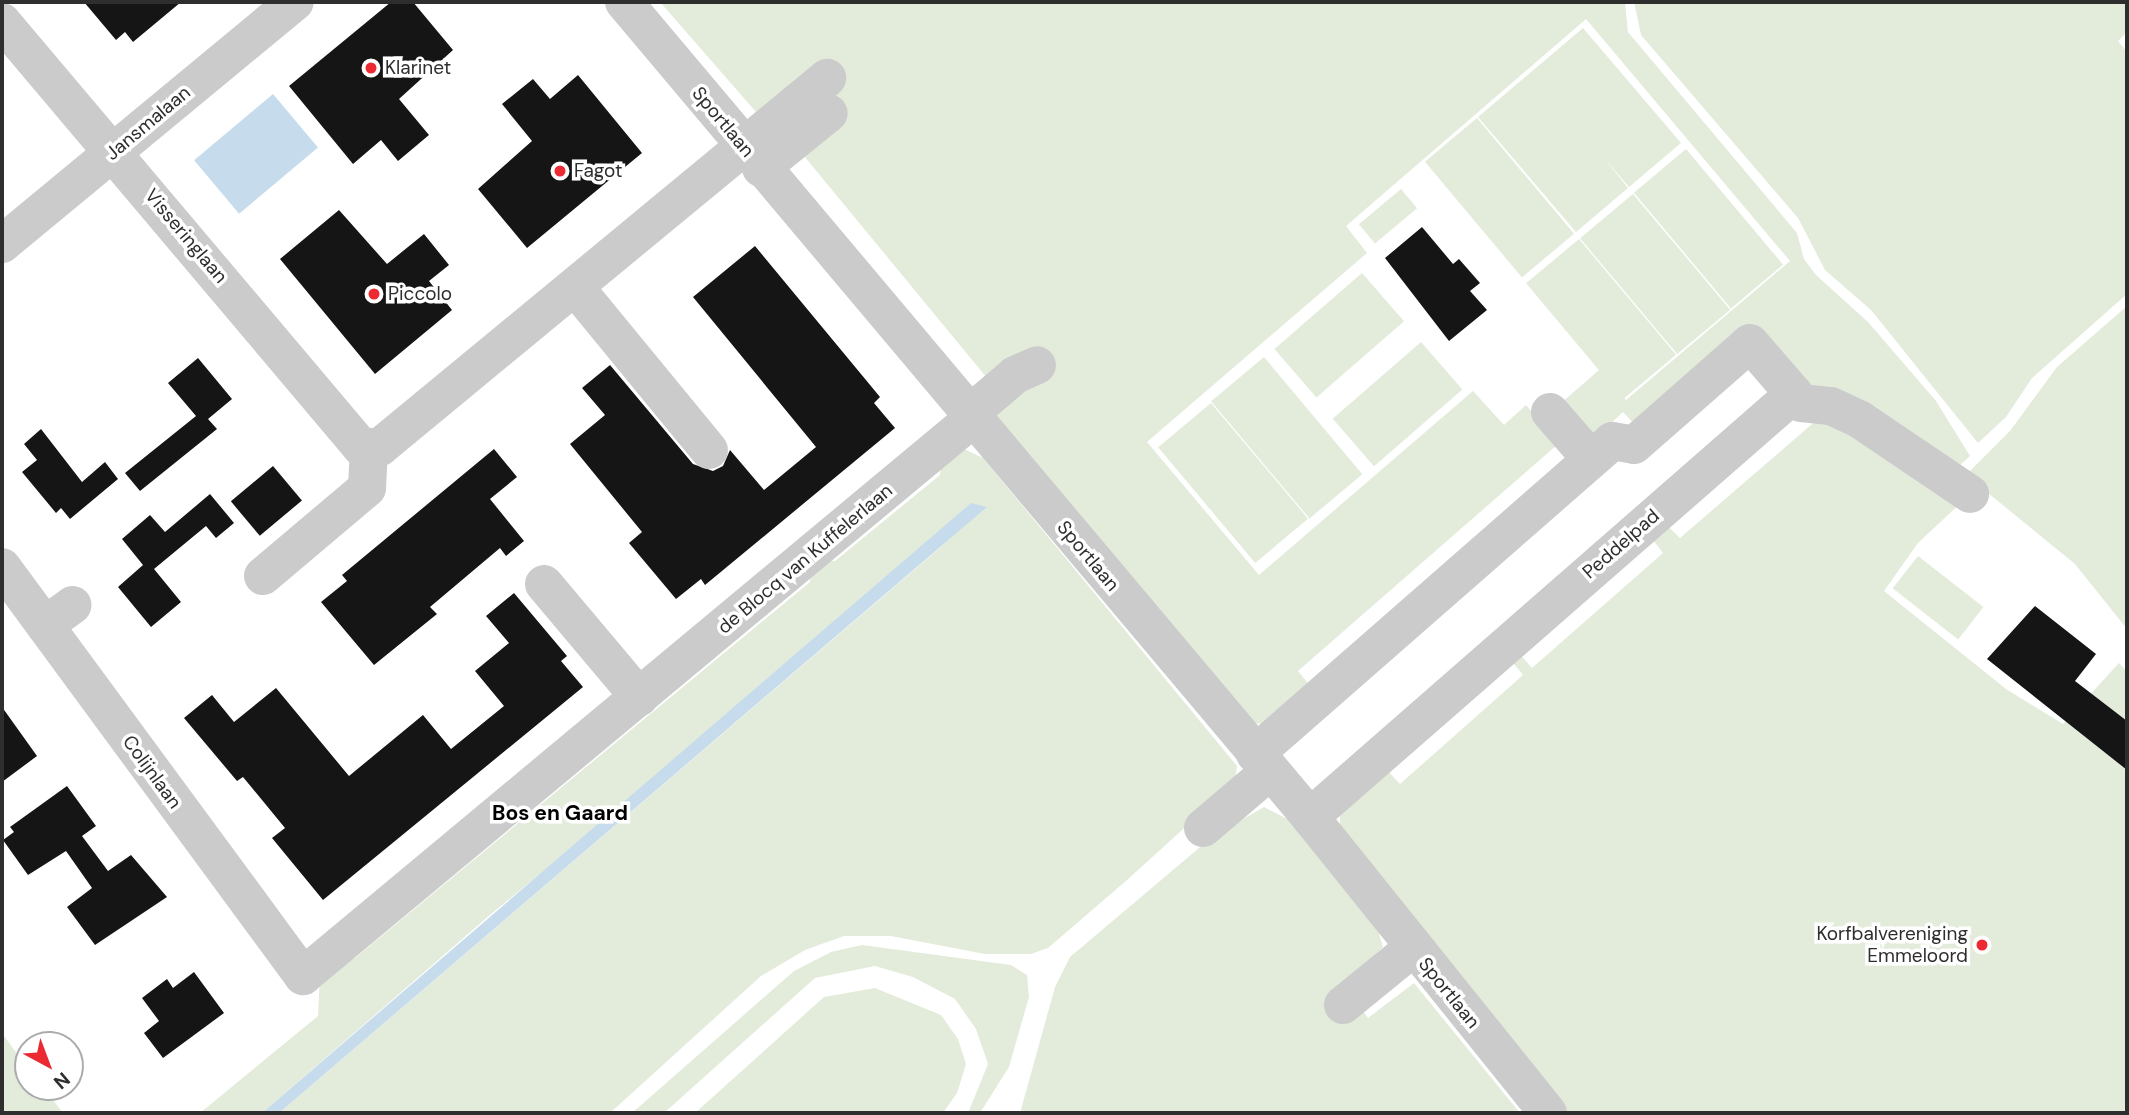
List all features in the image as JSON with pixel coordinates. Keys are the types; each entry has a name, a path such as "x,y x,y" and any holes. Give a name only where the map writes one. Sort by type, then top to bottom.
{"street":[{"name":"Jansmalaan","path":"2,244 295,2"},
{"name":"Sportlaan","path":"624,2 1310,817 1548,1113"},
{"name":"Visseringlaan","path":"2,22 361,447 369,447"},
{"path":"263,576 367,488 369,447 380,447 575,287 648,206 753,158 828,95"},
{"path":"575,287 709,450"},
{"path":"1203,828 1262,763 1591,459 1612,441 1634,445 1750,342 1801,403 1831,406 1859,419 1961,487"},
{"name":"de Blocq van Kuffelerlaan","path":"303,976 639,697 984,429 1015,375 1037,365"},
{"name":"Peddelpad","path":"1310,817 1794,394"},
{"path":"1550,412 1591,459"},
{"name":"Colijnlaan","path":"2,567 59,615 182,785 303,976"},
{"path":"544,584 639,697"},
{"path":"1343,1005 1413,948"}],"green space":[{"path":"660,2 1625,2 1628,32 1797,233 1804,259 1816,275 1868,322 1936,401 1970,456 1959,466 1815,392 1754,324 1637,427 1623,412 1595,438 1560,404 1599,370 1626,400 1790,261 1586,19 1346,226 1367,253 1147,442 1259,575 1473,391 1504,425 1526,405 1558,444 1298,671 1311,687 1266,723 1255,724 981,412 1001,395 781,128 756,112"},
{"path":"1634,2 2127,2 2127,32 2118,41 2127,52 2127,294 2032,378 2006,417 1978,443 1871,310 1825,270 1798,218 1641,35"},
{"path":"1583,28 1681,143 1629,187 1604,158 1628,188 1576,232 1478,117"},
{"path":"1477,118 1574,234 1522,277 1425,162"},
{"path":"1686,149 1783,265 1731,308 1634,193"},
{"path":"1401,189 1417,208 1375,244 1359,224"},
{"path":"1633,194 1730,310 1677,354 1580,238"},
{"path":"1579,239 1676,355 1623,399 1526,283"},
{"path":"1362,273 1404,321 1316,397 1274,349"},
{"path":"2127,306 2127,629 2075,564 1966,475 2010,431 2057,367"},
{"path":"1421,342 1462,390 1374,466 1333,419"},
{"path":"1264,357 1362,474 1309,519 1211,401"},
{"path":"1211,403 1308,519 1255,563 1158,447"},
{"path":"1819,418 1964,500 1918,543 1884,591 2006,689 2063,724 2119,663 2127,672 2127,1113 1560,1113 1340,837 1340,815 1386,769 1400,784 1523,675 1510,659 1518,652 1532,668 1663,553 1650,536 1665,523 1680,538"},
{"path":"962,448 983,458 1237,766 1235,782 1127,880 1048,948 1031,954 985,954 891,936 844,936 805,950 761,976 610,1113 279,1113 955,535 491,914 262,1113 200,1113 318,1016 320,974 355,958 810,582 811,567 820,560 835,561 940,475 941,459"},
{"path":"1918,556 1983,607 1958,639 1893,588"},
{"path":"1264,807 1289,820 1374,917 1383,947 1344,986 1368,1018 1414,983 1520,1113 1020,1113 1055,987 1070,957 1212,837"},
{"path":"862,945 1011,965 1027,975 1029,997 1009,1067 980,1113 968,1113 988,1064 976,1029 955,999 913,977 875,966 815,978 664,1113 632,1113 794,971 831,952"},
{"path":"875,988 941,1015 958,1039 966,1064 957,1093 943,1113 695,1113 824,997"},
{"path":"2,1033 14,1050 14,1101 54,1101 63,1113 3,1113"}],"water":[{"path":"273,94 318,148 239,214 194,160"},
{"path":"971,503 987,507 279,1113 262,1113"}],"building":[{"path":"84,2 181,2 133,42 125,32 116,40"},
{"name":"Klarinet","path":"391,2 413,2 453,50 399,99 429,135 398,161 381,140 353,164 289,86"},
{"name":"Fagot","path":"578,75 642,153 527,248 478,189 532,141 502,104 533,79 550,99"},
{"name":"Piccolo","path":"339,210 387,264 424,234 449,265 429,281 452,310 375,374 280,259"},
{"path":"1422,227 1453,264 1459,259 1480,283 1470,291 1487,310 1449,341 1385,258"},
{"path":"755,246 880,397 874,403 895,428 705,585 701,579 676,599 629,543 642,532 570,444 605,415 582,388 610,365 693,464 713,471 723,466 730,450 764,490 816,447 693,297"},
{"path":"198,358 232,399 208,419 217,429 140,491 125,473 196,416 168,383"},
{"path":"41,429 82,482 105,462 118,479 70,519 61,508 56,513 22,472 37,460 24,444"},
{"path":"494,449 517,477 490,499 524,541 506,556 500,548 430,607 437,614 374,665 321,602 347,581 342,575"},
{"path":"273,466 302,500 260,536 231,501"},
{"path":"210,494 234,523 216,538 206,526 154,569 181,602 151,627 118,587 143,565 122,539 150,515 165,532"},
{"path":"514,593 567,656 561,661 583,687 323,900 272,838 285,828 243,777 237,781 184,718 212,695 234,722 276,688 349,776 423,715 451,749 504,706 475,671 509,643 486,616"},
{"path":"2035,606 2096,654 2075,681 2127,721 2127,770 1987,659"},
{"path":"2,707 37,756 2,782"},
{"path":"67,786 96,826 82,836 108,871 131,855 167,897 95,945 67,907 92,888 66,851 28,875 3,840 14,832 10,827"},
{"path":"194,972 224,1013 163,1058 144,1033 159,1021 142,998 167,979 173,988"}],"place":[{"name":"Klarinet","path":"371,68"},
{"name":"Fagot","path":"560,171"},
{"name":"Piccolo","path":"374,294"},
{"name":"Korfbalvereniging Emmeloord","path":"1982,945"}],"district":[{"name":"Bos en Gaard","path":"560,813"}]}
